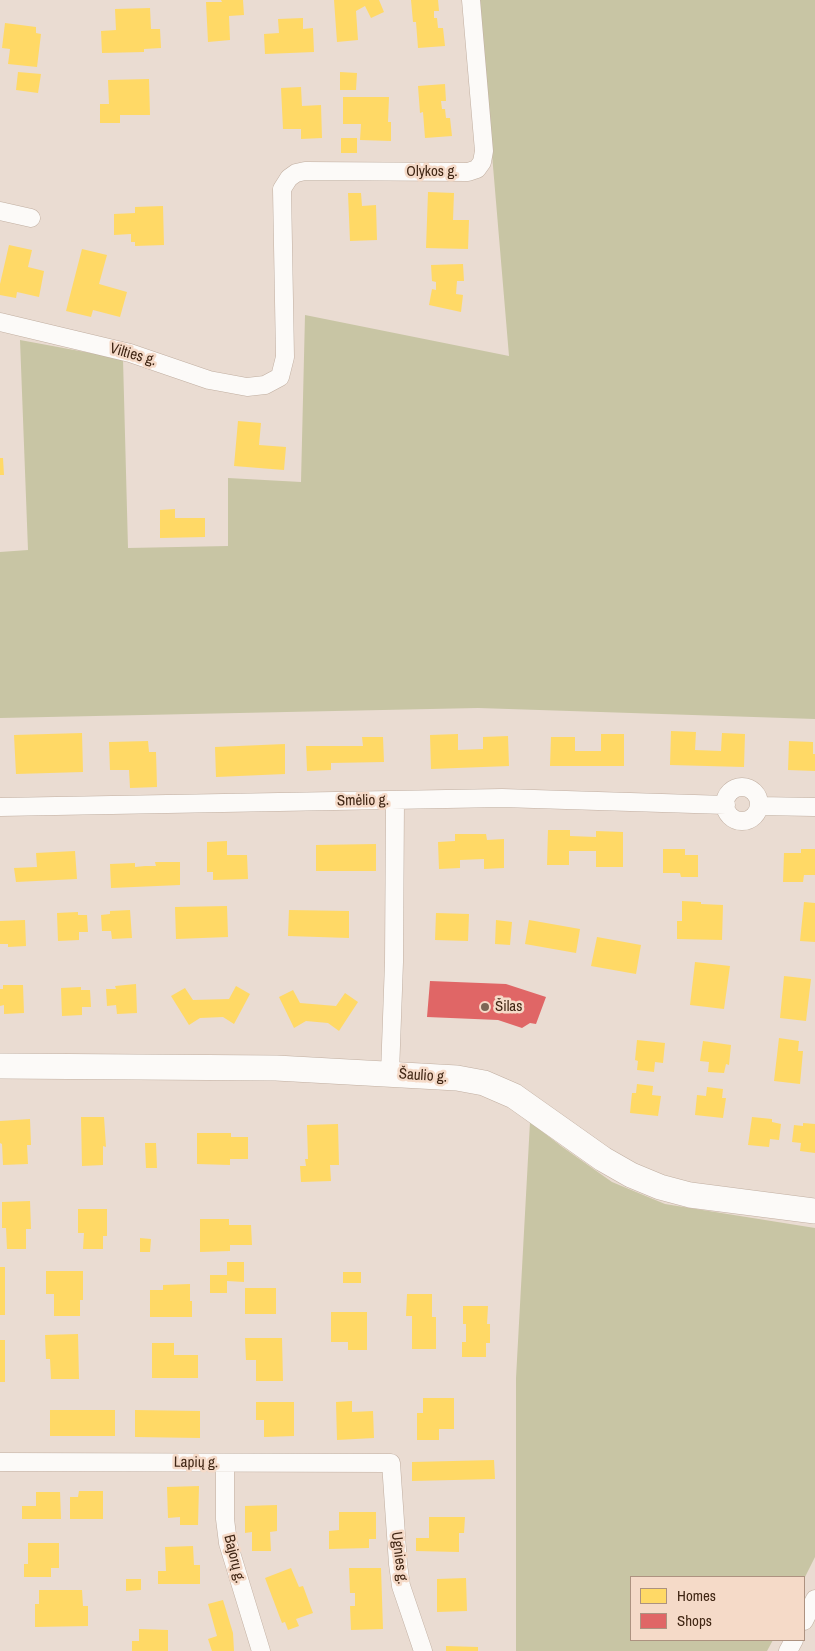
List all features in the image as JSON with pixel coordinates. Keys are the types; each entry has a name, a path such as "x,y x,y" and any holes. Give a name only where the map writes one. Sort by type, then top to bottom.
{"street":[{"name":"Olykos g.","path":"265,385 280,376 285,357 282,189 288,178 296,173 305,171 468,172 477,169 482,162 484,151 471,0"},
{"path":"0,211 31,218"},
{"name":"Vilties g.","path":"0,322 130,353 209,380 247,387 265,385"},
{"path":"743,788 755,793 759,806 756,814 742,822 734,819 728,813 726,805 730,793 736,789 743,788"},
{"name":"Smėlio g.","path":"0,807 502,798 726,805"},
{"path":"390,1073 394,962 395,800"},
{"path":"759,806 814,807"},
{"name":"Šaulio g.","path":"0,1066 276,1068 457,1078 484,1083 514,1096 603,1159 631,1175 660,1187 690,1195 815,1211"},
{"name":"Lapių g.","path":"0,1462 391,1463"},
{"name":"Ugnies g.","path":"391,1463 398,1564 402,1586 423,1651"},
{"name":"Bajorų g.","path":"225,1464 225,1519 228,1543 261,1651"},
{"path":"805,1619 815,1599"}],"shaded area":[{"path":"479,0 815,0 815,719 478,708 0,718 0,552 28,550 20,340 123,359 128,548 228,546 228,478 301,482 305,315 509,356"},
{"path":"530,1122 612,1182 665,1204 815,1228 815,1557 805,1577 630,1576 630,1641 772,1641 767,1651 516,1651 516,1378"}],"building: Homes":[{"path":"221,0 243,0 244,15 229,16 230,40 208,42 206,2 222,2"},
{"path":"334,0 379,0 384,12 371,18 365,6 356,11 358,40 337,42"},
{"path":"411,0 438,0 439,11 434,11 434,18 437,18 438,28 443,28 445,46 418,48 416,22 413,22"},
{"path":"150,8 151,29 160,29 161,48 144,49 144,52 102,53 101,31 116,30 115,9"},
{"path":"303,18 303,29 313,28 314,52 265,54 264,34 279,33 278,19"},
{"path":"5,23 36,27 36,33 41,34 37,67 8,64 10,49 2,48"},
{"path":"18,72 41,74 38,93 16,90"},
{"path":"340,72 357,73 356,90 340,90"},
{"path":"149,79 150,115 120,115 120,123 100,123 100,104 109,104 108,80"},
{"path":"445,84 446,101 441,101 442,109 445,109 446,118 450,118 452,136 425,138 423,112 420,113 418,86"},
{"path":"301,87 302,106 321,105 322,138 301,139 301,129 283,129 281,88"},
{"path":"343,97 389,97 388,122 391,122 391,141 360,140 361,124 343,124"},
{"path":"341,138 357,138 357,153 341,153"},
{"path":"428,192 454,193 453,220 469,220 468,249 426,248"},
{"path":"348,193 361,193 362,206 376,205 377,240 350,241"},
{"path":"163,206 164,245 135,246 135,242 131,242 131,234 114,235 114,214 135,213 135,207"},
{"path":"9,245 32,250 28,267 44,271 39,297 17,292 16,298 0,295 0,284"},
{"path":"82,249 107,255 99,284 127,292 120,317 93,310 91,317 66,311"},
{"path":"463,264 464,281 457,281 456,294 463,295 461,312 429,305 432,289 436,290 436,282 432,281 431,265"},
{"path":"238,421 261,423 259,445 286,447 284,470 234,466"},
{"path":"0,458 3,458 4,475 0,475"},
{"path":"175,509 175,518 205,518 205,537 160,538 160,510"},
{"path":"671,731 696,732 695,750 721,751 722,733 745,734 744,767 670,765"},
{"path":"82,733 83,772 16,774 14,735"},
{"path":"458,734 458,750 483,749 483,737 508,736 509,766 431,769 430,735"},
{"path":"601,734 624,734 624,766 550,766 551,737 575,737 575,751 601,751"},
{"path":"362,737 383,737 384,762 331,763 331,770 307,771 306,746 363,746"},
{"path":"148,741 149,752 156,752 157,787 130,788 129,770 110,770 109,742"},
{"path":"789,741 813,742 815,771 788,770"},
{"path":"285,744 285,774 216,777 215,747"},
{"path":"548,830 570,830 570,836 596,837 596,831 623,832 623,867 596,867 596,851 569,851 569,865 547,865"},
{"path":"455,834 486,834 487,840 504,839 504,868 484,869 484,859 460,860 460,868 439,869 438,842 455,841"},
{"path":"227,841 227,855 247,855 248,879 213,880 213,872 207,872 207,842"},
{"path":"376,844 376,871 316,871 316,845"},
{"path":"663,849 685,849 685,855 698,855 698,877 681,877 680,873 663,873"},
{"path":"801,849 815,849 815,875 804,875 803,882 783,882 784,853 801,853"},
{"path":"75,851 77,879 16,882 14,868 37,867 36,853"},
{"path":"155,862 180,862 180,885 111,888 110,864 135,863 135,867 156,866"},
{"path":"682,901 723,905 722,940 677,939 677,921 682,921"},
{"path":"804,902 815,903 815,942 800,941"},
{"path":"227,906 228,937 176,939 175,907"},
{"path":"130,910 132,938 112,939 111,931 102,931 101,915 110,914 110,911"},
{"path":"289,910 349,911 349,938 288,936"},
{"path":"78,912 78,915 87,915 88,932 79,932 79,940 58,941 57,913"},
{"path":"436,913 469,914 468,941 435,940"},
{"path":"25,920 26,946 8,947 8,944 0,944 0,921"},
{"path":"496,920 512,922 510,945 495,944"},
{"path":"529,920 580,929 576,953 525,944"},
{"path":"597,937 641,945 636,974 591,966"},
{"path":"695,962 730,966 724,1009 690,1005"},
{"path":"784,976 811,979 806,1021 780,1018"},
{"path":"136,984 137,1013 117,1014 116,1005 107,1006 106,989 116,989 115,986"},
{"path":"3,985 23,985 24,1013 4,1014 4,1005 0,1006 0,989 3,989"},
{"path":"236,986 250,994 234,1024 223,1017 200,1018 189,1025 171,996 185,988 193,1000 229,999"},
{"path":"81,987 81,990 90,990 91,1007 82,1007 82,1015 62,1016 61,988"},
{"path":"293,990 300,1003 336,1006 345,993 358,1002 339,1031 328,1023 306,1021 294,1028 279,997"},
{"path":"779,1038 799,1041 798,1051 803,1051 800,1084 774,1081"},
{"path":"637,1040 665,1043 663,1063 655,1062 654,1072 637,1070 638,1061 635,1060"},
{"path":"703,1041 731,1045 729,1065 726,1064 724,1073 708,1072 709,1062 700,1061"},
{"path":"637,1084 653,1086 652,1095 661,1096 658,1116 630,1113 632,1093 636,1093"},
{"path":"707,1087 723,1089 722,1098 726,1098 723,1118 695,1115 697,1095 706,1096"},
{"path":"81,1117 104,1117 106,1147 103,1146 103,1165 82,1166"},
{"path":"752,1117 772,1119 772,1122 781,1124 779,1140 770,1139 769,1147 748,1145"},
{"path":"30,1119 31,1145 27,1145 28,1164 3,1165 0,1121"},
{"path":"803,1123 815,1124 815,1153 800,1151 801,1143 792,1142 794,1125 803,1126"},
{"path":"338,1124 339,1165 330,1165 331,1181 301,1182 300,1166 306,1166 305,1159 308,1159 307,1125"},
{"path":"197,1133 231,1133 231,1137 248,1137 248,1159 230,1159 230,1165 197,1164"},
{"path":"145,1143 156,1143 157,1168 146,1168"},
{"path":"30,1201 31,1229 26,1229 26,1249 7,1249 6,1228 2,1228 2,1202"},
{"path":"78,1209 107,1209 107,1236 103,1236 103,1249 83,1249 84,1233 78,1233"},
{"path":"200,1219 229,1219 229,1225 251,1225 252,1245 230,1245 230,1251 200,1252"},
{"path":"140,1238 151,1239 150,1252 140,1252"},
{"path":"227,1262 244,1262 244,1282 227,1281 227,1293 210,1293 210,1275 227,1275"},
{"path":"0,1267 5,1267 5,1315 0,1315"},
{"path":"46,1271 83,1271 83,1300 80,1300 80,1316 54,1316 54,1294 46,1294"},
{"path":"343,1272 361,1272 361,1283 343,1283"},
{"path":"190,1284 192,1317 150,1317 150,1290 163,1290 163,1285"},
{"path":"245,1288 276,1288 276,1314 245,1314"},
{"path":"407,1294 432,1294 432,1317 436,1317 436,1349 412,1349 412,1316 406,1316"},
{"path":"463,1306 488,1306 487,1324 490,1324 490,1343 486,1343 486,1357 462,1357 462,1342 466,1342"},
{"path":"331,1312 367,1312 367,1350 348,1350 348,1342 331,1342"},
{"path":"78,1334 79,1379 51,1379 50,1359 46,1359 45,1335"},
{"path":"245,1338 282,1338 283,1381 256,1381 256,1360 246,1360"},
{"path":"0,1340 5,1340 5,1382 0,1382"},
{"path":"152,1343 174,1343 174,1355 198,1355 198,1378 152,1378"},
{"path":"423,1398 454,1398 454,1429 439,1429 439,1440 417,1440 417,1413 423,1413"},
{"path":"352,1401 352,1412 373,1411 374,1438 337,1440 336,1402"},
{"path":"256,1402 294,1402 294,1436 264,1437 264,1420 256,1420"},
{"path":"50,1410 115,1410 115,1436 50,1436"},
{"path":"135,1410 200,1411 200,1438 135,1437"},
{"path":"494,1460 495,1479 412,1481 412,1462"},
{"path":"199,1486 198,1525 180,1525 180,1517 168,1518 167,1487"},
{"path":"79,1491 103,1491 103,1519 70,1519 70,1497 78,1497"},
{"path":"36,1492 60,1492 61,1519 22,1519 22,1506 36,1506"},
{"path":"277,1505 277,1531 270,1532 271,1551 252,1551 252,1532 245,1533 245,1506"},
{"path":"339,1512 376,1512 376,1539 369,1539 369,1548 329,1549 329,1531 339,1530"},
{"path":"429,1517 465,1517 464,1533 459,1533 459,1552 416,1551 416,1538 429,1538"},
{"path":"28,1543 59,1543 59,1568 51,1568 51,1577 24,1577 24,1564 28,1564"},
{"path":"193,1546 194,1565 200,1565 200,1584 158,1584 158,1571 166,1571 165,1547"},
{"path":"291,1568 299,1587 303,1586 313,1613 296,1619 299,1626 288,1630 285,1622 282,1623 265,1578"},
{"path":"349,1568 381,1568 383,1629 351,1630 350,1606 355,1606 355,1593 350,1593"},
{"path":"466,1578 467,1611 437,1612 437,1579"},
{"path":"126,1579 141,1579 141,1590 126,1591"},
{"path":"39,1590 82,1590 83,1606 88,1606 88,1626 35,1627 35,1604 39,1604"},
{"path":"223,1600 233,1633 234,1651 212,1651 208,1639 217,1636 208,1604"},
{"path":"139,1629 168,1630 168,1651 132,1651 132,1641 139,1641"},
{"path":"446,1646 478,1647 478,1651 446,1651"}],"building: Shops":[{"name":"Šilas","path":"430,981 506,984 546,997 536,1024 530,1023 522,1028 498,1020 427,1017"}],"place":[{"name":"Šilas","path":"485,1007"}]}
